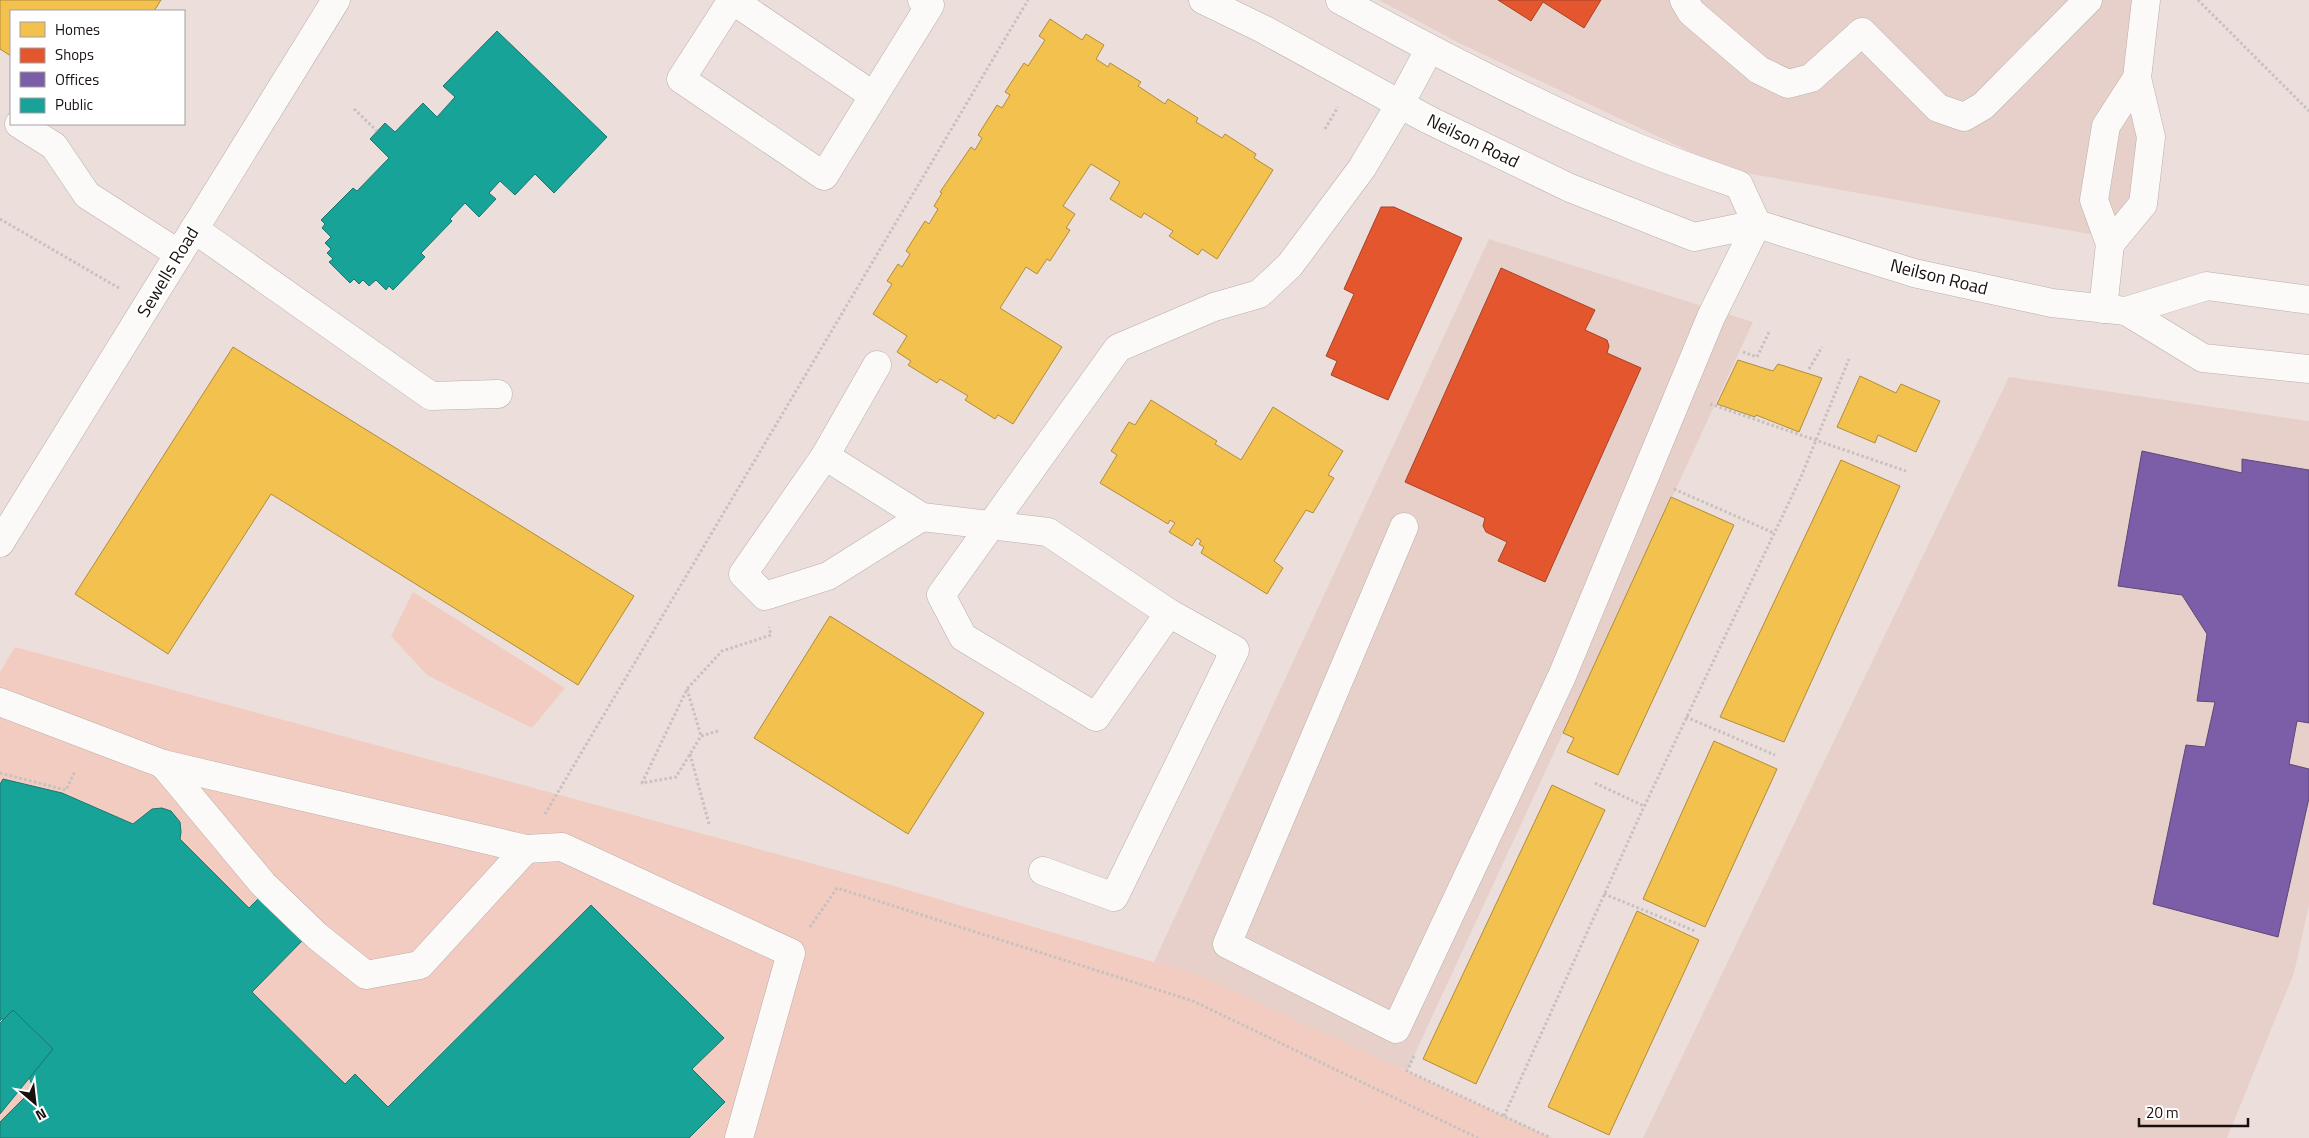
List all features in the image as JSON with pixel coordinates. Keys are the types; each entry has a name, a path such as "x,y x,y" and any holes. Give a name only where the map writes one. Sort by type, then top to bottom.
{"main road":[{"name":"Sewells Road","path":"0,543 336,0"},
{"path":"874,96 732,0 681,79 824,176 874,96 930,5 922,0"},
{"name":"Neilson Road","path":"1203,0 1263,29 1400,104 1570,188 1694,237 1757,224 1914,273 2052,303 2114,310 2206,286 2309,300"},
{"path":"1340,0 1429,50 1637,147 1739,185 1757,224 1711,318 1562,676 1396,1029 1227,944 1404,527"},
{"path":"1684,0 1691,12 1759,70 1788,84 1811,78 1862,32 1938,108 1964,117 1983,106 2088,0"},
{"path":"2110,244 2143,204 2151,137 2137,78 2142,1"},
{"path":"1169,613 1096,717 963,637 941,595 1118,348 1214,307 1259,294 1290,265 1362,168 1429,50"},
{"path":"2114,310 2110,244 2094,200 2106,126 2137,78"},
{"path":"21,125 54,146 87,195 179,254"},
{"path":"194,228 432,396 498,394"},
{"name":"Neilson Road","path":"2114,310 2203,358 2309,369"},
{"path":"877,365 825,456 743,574 766,596 828,576 922,517"},
{"path":"825,456 922,517 989,527 1048,532 1169,613 1234,650 1114,898 1043,871"},
{"path":"0,702 163,764 526,849 562,847 792,953 739,1138"},
{"path":"163,764 263,884 317,936 366,974 420,965 526,849"}],"path":[{"path":"526,849 565,779 1028,0"},
{"path":"2198,0 2309,111"},
{"path":"1325,129 1340,102"},
{"path":"354,109 377,131"},
{"path":"0,219 148,305"},
{"path":"1743,352 1757,357 1769,332"},
{"path":"1810,369 1822,347"},
{"path":"1551,1138 1504,1116 1644,806 1816,441 1849,359"},
{"path":"1705,402 1906,471"},
{"path":"1667,487 1774,533"},
{"path":"718,731 701,736 676,777 642,783 687,689 722,651 770,635 766,596"},
{"path":"687,689 701,736"},
{"path":"1686,716 1775,755"},
{"path":"690,754 709,824"},
{"path":"0,773 66,790 75,771"},
{"path":"1596,783 1644,806"},
{"path":"792,953 837,888 1193,1001 1478,1138"},
{"path":"1604,894 1695,931"}],"shaded area":[{"path":"1379,0 2148,0 2129,241 1729,170 1457,42"},
{"path":"1489,239 1753,322 1407,1071 1154,962"},
{"path":"2009,377 2309,421 2309,905 2294,973 2227,1138 1643,1138"},
{"path":"413,592 565,688 532,728 427,675 391,636"},
{"path":"15,647 880,882 1198,975 1551,1138 0,1138 0,672"}],"building: Homes":[{"path":"0,0 161,0 155,10 10,10 10,55 0,49"},
{"path":"1050,19 1082,40 1086,34 1104,45 1096,59 1108,67 1110,63 1141,82 1138,86 1165,104 1168,99 1198,118 1196,122 1222,138 1225,134 1256,154 1254,158 1273,170 1217,259 1202,249 1198,255 1169,236 1173,231 1144,213 1141,218 1110,199 1120,182 1091,164 1063,206 1075,214 1066,228 1070,230 1050,261 1047,259 1037,274 1026,267 1000,308 1062,347 1013,424 998,415 995,419 965,400 968,396 940,379 937,383 908,365 911,361 897,352 907,336 873,314 892,284 887,281 898,264 902,267 910,254 906,251 925,221 929,224 938,209 934,206 942,193 940,192 971,147 975,150 982,138 978,135 997,105 1002,108 1010,95 1005,92 1024,63 1028,66 1045,40 1039,36"},
{"path":"233,347 634,596 578,685 271,494 168,654 75,594"},
{"path":"1738,360 1773,371 1778,364 1822,378 1799,432 1756,415 1755,417 1717,404"},
{"path":"1860,376 1896,393 1901,384 1940,401 1916,452 1878,435 1875,443 1837,427"},
{"path":"1151,400 1217,441 1215,444 1241,460 1273,407 1343,451 1328,475 1334,478 1313,513 1306,510 1274,561 1283,568 1267,594 1201,553 1204,547 1199,544 1201,541 1197,538 1192,546 1169,532 1175,523 1170,520 1168,524 1100,483 1117,455 1111,451 1129,422 1135,425"},
{"path":"1841,460 1900,486 1784,742 1720,717"},
{"path":"1671,497 1734,525 1618,775 1567,752 1574,738 1563,733"},
{"path":"830,616 984,713 908,834 754,738"},
{"path":"1714,741 1777,769 1705,927 1643,899"},
{"path":"1552,785 1605,810 1476,1084 1423,1059"},
{"path":"1637,911 1699,940 1609,1135 1548,1107"}],"building: Shops":[{"path":"1498,0 1601,0 1584,28 1543,2 1531,21"},
{"path":"1381,207 1394,207 1462,238 1388,400 1331,375 1337,361 1326,356 1354,294 1344,289"},
{"path":"1501,268 1595,310 1585,330 1607,340 1609,346 1607,353 1641,368 1545,582 1498,561 1507,542 1486,532 1483,526 1485,518 1405,482"}],"building: Offices":[{"path":"2142,451 2242,473 2242,459 2309,470 2309,723 2297,721 2289,764 2309,769 2309,798 2278,937 2153,904 2186,745 2205,747 2215,702 2197,701 2207,634 2182,595 2118,586"}],"building: Public":[{"path":"497,31 607,137 554,193 535,174 515,195 500,181 489,193 496,199 479,217 465,203 450,219 452,221 421,253 425,257 393,290 389,286 386,290 376,280 369,286 363,280 359,284 354,279 350,283 329,262 333,259 327,253 331,249 325,243 331,237 322,228 325,224 321,220 353,188 357,191 389,158 370,139 385,123 395,132 423,103 437,117 455,97 443,86"},
{"path":"3,779 62,793 133,824 152,809 162,808 171,811 180,822 180,839 249,908 259,898 302,941 252,992 345,1084 355,1074 388,1107 591,905 724,1038 692,1069 725,1102 689,1138 0,1138 0,1122 33,1089 20,1047 2,1018 0,1021 0,784"},
{"path":"13,1010 53,1049 0,1114 0,1023"}]}
